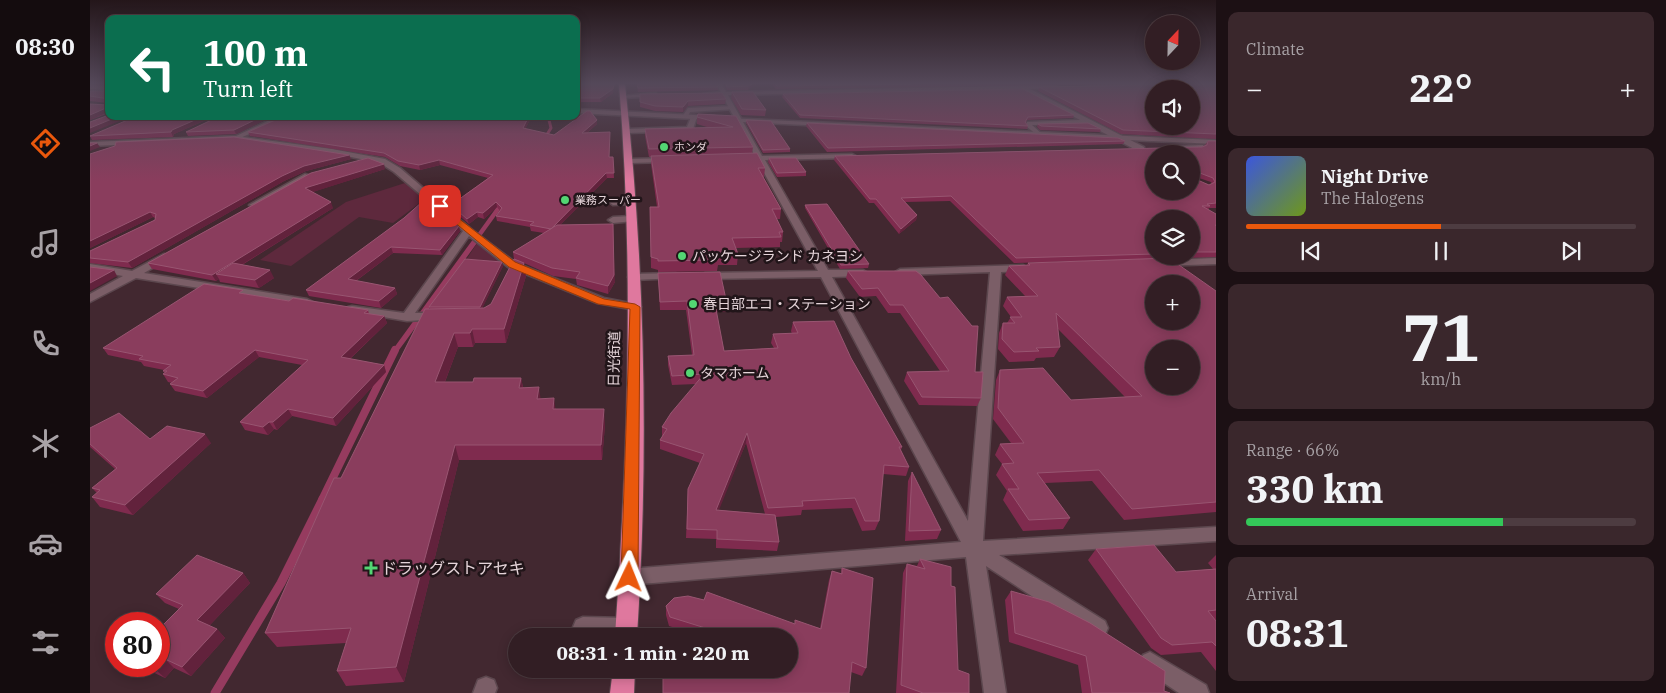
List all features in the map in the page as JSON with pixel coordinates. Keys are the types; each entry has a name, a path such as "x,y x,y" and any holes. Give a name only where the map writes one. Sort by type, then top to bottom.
{"highway":[{"name":"日光街道","path":"626,116 635,307 626,628"},
{"path":"622,693 623,678"}],"street":[{"path":"672,116 1216,142"},
{"path":"737,116 758,158 825,274 974,549 1198,693"},
{"path":"1077,116 1137,149"},
{"path":"627,131 690,129 694,117"},
{"path":"236,138 275,120"},
{"path":"1039,134 1028,125 1029,123 1088,122"},
{"path":"172,140 185,133"},
{"path":"90,138 99,134"},
{"path":"90,144 236,138 371,158 397,170 510,269 601,301 635,307"},
{"path":"98,153 122,142"},
{"path":"1124,149 1145,151"},
{"path":"739,158 857,156"},
{"path":"344,165 371,158"},
{"path":"629,161 681,160"},
{"path":"245,210 288,185 318,173"},
{"path":"613,202 630,202"},
{"path":"613,220 631,219"},
{"path":"407,317 473,235"},
{"path":"90,299 176,250"},
{"path":"1200,262 1216,261"},
{"path":"90,267 319,304"},
{"path":"892,272 1034,268"},
{"path":"995,693 974,549 996,270"},
{"path":"633,277 873,273"},
{"path":"339,307 407,317 451,317"},
{"path":"629,577 974,549 1216,534"},
{"path":"584,627 592,628"}],"shaded area":[{"path":"405,183 425,199 393,223 359,217 291,266 260,260 346,202"},
{"path":"478,242 506,264 466,260"}],"building":[{"path":"105,116 105,120 109,120 90,128 90,122"},
{"path":"580,116 594,116 597,120 582,133 610,132 609,157 613,157 614,173 606,173 551,229 530,225 534,222 496,216 502,208 496,202 483,213 477,212 467,219 451,205 493,175 439,160 419,165 398,161 384,153 248,132 275,120 527,120 523,128 554,135 575,120 580,120"},
{"path":"736,116 753,147 649,149 645,129 733,127 697,117"},
{"path":"828,116 1043,116 1028,117 1025,122 1028,126"},
{"path":"1096,116 1145,116 1145,131 1123,130"},
{"path":"1200,116 1216,116 1216,134 1200,133"},
{"path":"128,120 195,120 171,132 90,136"},
{"path":"212,120 255,120 234,130 186,132"},
{"path":"746,120 771,121 790,149 763,150"},
{"path":"807,123 1118,138 1125,141 828,148"},
{"path":"1088,123 1101,129 1041,126 1038,124"},
{"path":"234,137 349,155 304,166 282,176 128,262 90,258 90,251 155,220 156,214 150,212 90,241 90,154 115,146 116,142"},
{"path":"1208,141 1216,141 1216,203 1207,204 1210,206 1202,206 1216,214 1216,252 1200,252 1200,210 1145,210 1145,254 1016,258 951,196 901,198 917,215 901,229 876,199 870,199 835,156 1145,148 1145,200 1200,200 1200,181 1209,185 1215,182 1213,178 1200,173 1200,147 1207,145"},
{"path":"757,153 765,168 758,168 781,209 772,209 783,232 779,232 781,237 732,238 738,254 717,255 718,260 658,261 658,259 651,257 650,207 659,207 651,156"},
{"path":"368,158 384,164 305,188 331,202 212,275 148,263 311,173"},
{"path":"769,158 796,158 806,172 777,173"},
{"path":"423,201 434,203 459,226 440,250 391,247 348,279 395,288 379,301 306,290 404,218"},
{"path":"827,204 869,264 841,265 805,205"},
{"path":"613,224 614,275 608,286 576,278 580,272 552,268 513,252 557,225"},
{"path":"465,259 502,262 480,307 429,307"},
{"path":"514,259 524,263 504,329 472,329 470,333 454,333 435,382 473,382 474,378 521,378 519,388 539,387 537,399 554,398 553,409 604,409 601,445 455,445 396,667 337,671 351,628 265,633 334,478 341,478 425,309 484,308 491,304"},
{"path":"1145,259 1145,265 1179,265 1193,275 1145,275 1145,330 1200,330 1200,280 1216,291 1216,502 1132,509 1099,470 1037,473 1070,518 1029,520 1008,489 1019,489 1002,464 1014,463 1000,444 1024,443 998,408 1000,370 1043,368 1071,400 1142,396 1056,313 1060,347 1036,348 1039,351 1014,352 1002,339 1003,323 1015,323 1010,317 1022,317 1007,297 1038,296 1009,266 1030,265 1028,263"},
{"path":"233,263 270,270 255,280 216,274"},
{"path":"90,267 114,270 90,283"},
{"path":"848,271 916,271 940,298 948,297 972,326 978,326 975,372 983,372 981,398 922,397 907,372 949,371 903,305 890,305 878,288 862,289"},
{"path":"720,272 727,304 715,304 724,351 778,348 773,334 798,333 793,322 834,321 851,358 902,447 899,447 909,467 884,465 879,521 865,521 855,498 802,501 803,506 768,508 747,433 716,510 775,515 779,542 717,539 717,530 687,529 688,489 704,454 660,440 667,429 662,427 671,413 704,374 672,376 668,356 694,355 687,301 660,302 658,273"},
{"path":"204,284 243,290 239,293 289,301 293,298 368,310 364,313 384,316 341,357 384,365 333,418 288,409 273,422 269,422 263,427 240,422 308,360 255,350 203,391 170,384 178,378 163,374 167,371 163,371 171,365 139,359 143,356 103,348"},
{"path":"119,413 150,439 167,426 205,434 125,505 92,497 100,490 92,488 117,468 90,444 90,428"},
{"path":"912,472 941,530 909,531"},
{"path":"1154,545 1176,572 1216,569 1216,610 1208,611 1216,621 1216,646 1212,642 1172,645 1161,638 1096,549"},
{"path":"197,555 243,573 197,620 217,629 182,667 170,661 170,618 183,605 156,594"},
{"path":"920,559 951,567 951,586 955,587 958,670 969,674 969,693 923,693 901,685 907,564 925,569"},
{"path":"842,568 873,578 866,668 852,662 849,693 663,693 663,678 798,678 798,628 705,628 670,617 666,606 674,598 688,596 704,600 707,592 795,624 795,620 821,629 832,571 842,574"},
{"path":"1011,591 1049,602 1090,623 1165,671 1164,691 1170,693 1092,693 1086,656 1015,633"}],"waterway":[{"path":"543,141 551,128 549,120"},
{"path":"477,238 503,202"},
{"path":"395,351 478,237"},
{"path":"322,500 395,350"},
{"path":"215,693 281,583 323,499"}],"place":[{"name":"ホンダ","path":"664,147"},
{"name":"業務スーパー","path":"565,200"},
{"name":"パッケージランド カネヨシ","path":"682,256"},
{"name":"春日部エコ・ステーション","path":"693,304"},
{"name":"タマホーム","path":"690,373"},
{"name":"ドラッグストアセキ","path":"371,568"}],"route":[{"path":"440,206 468,231 512,264 601,301 635,307 629,577"}]}
